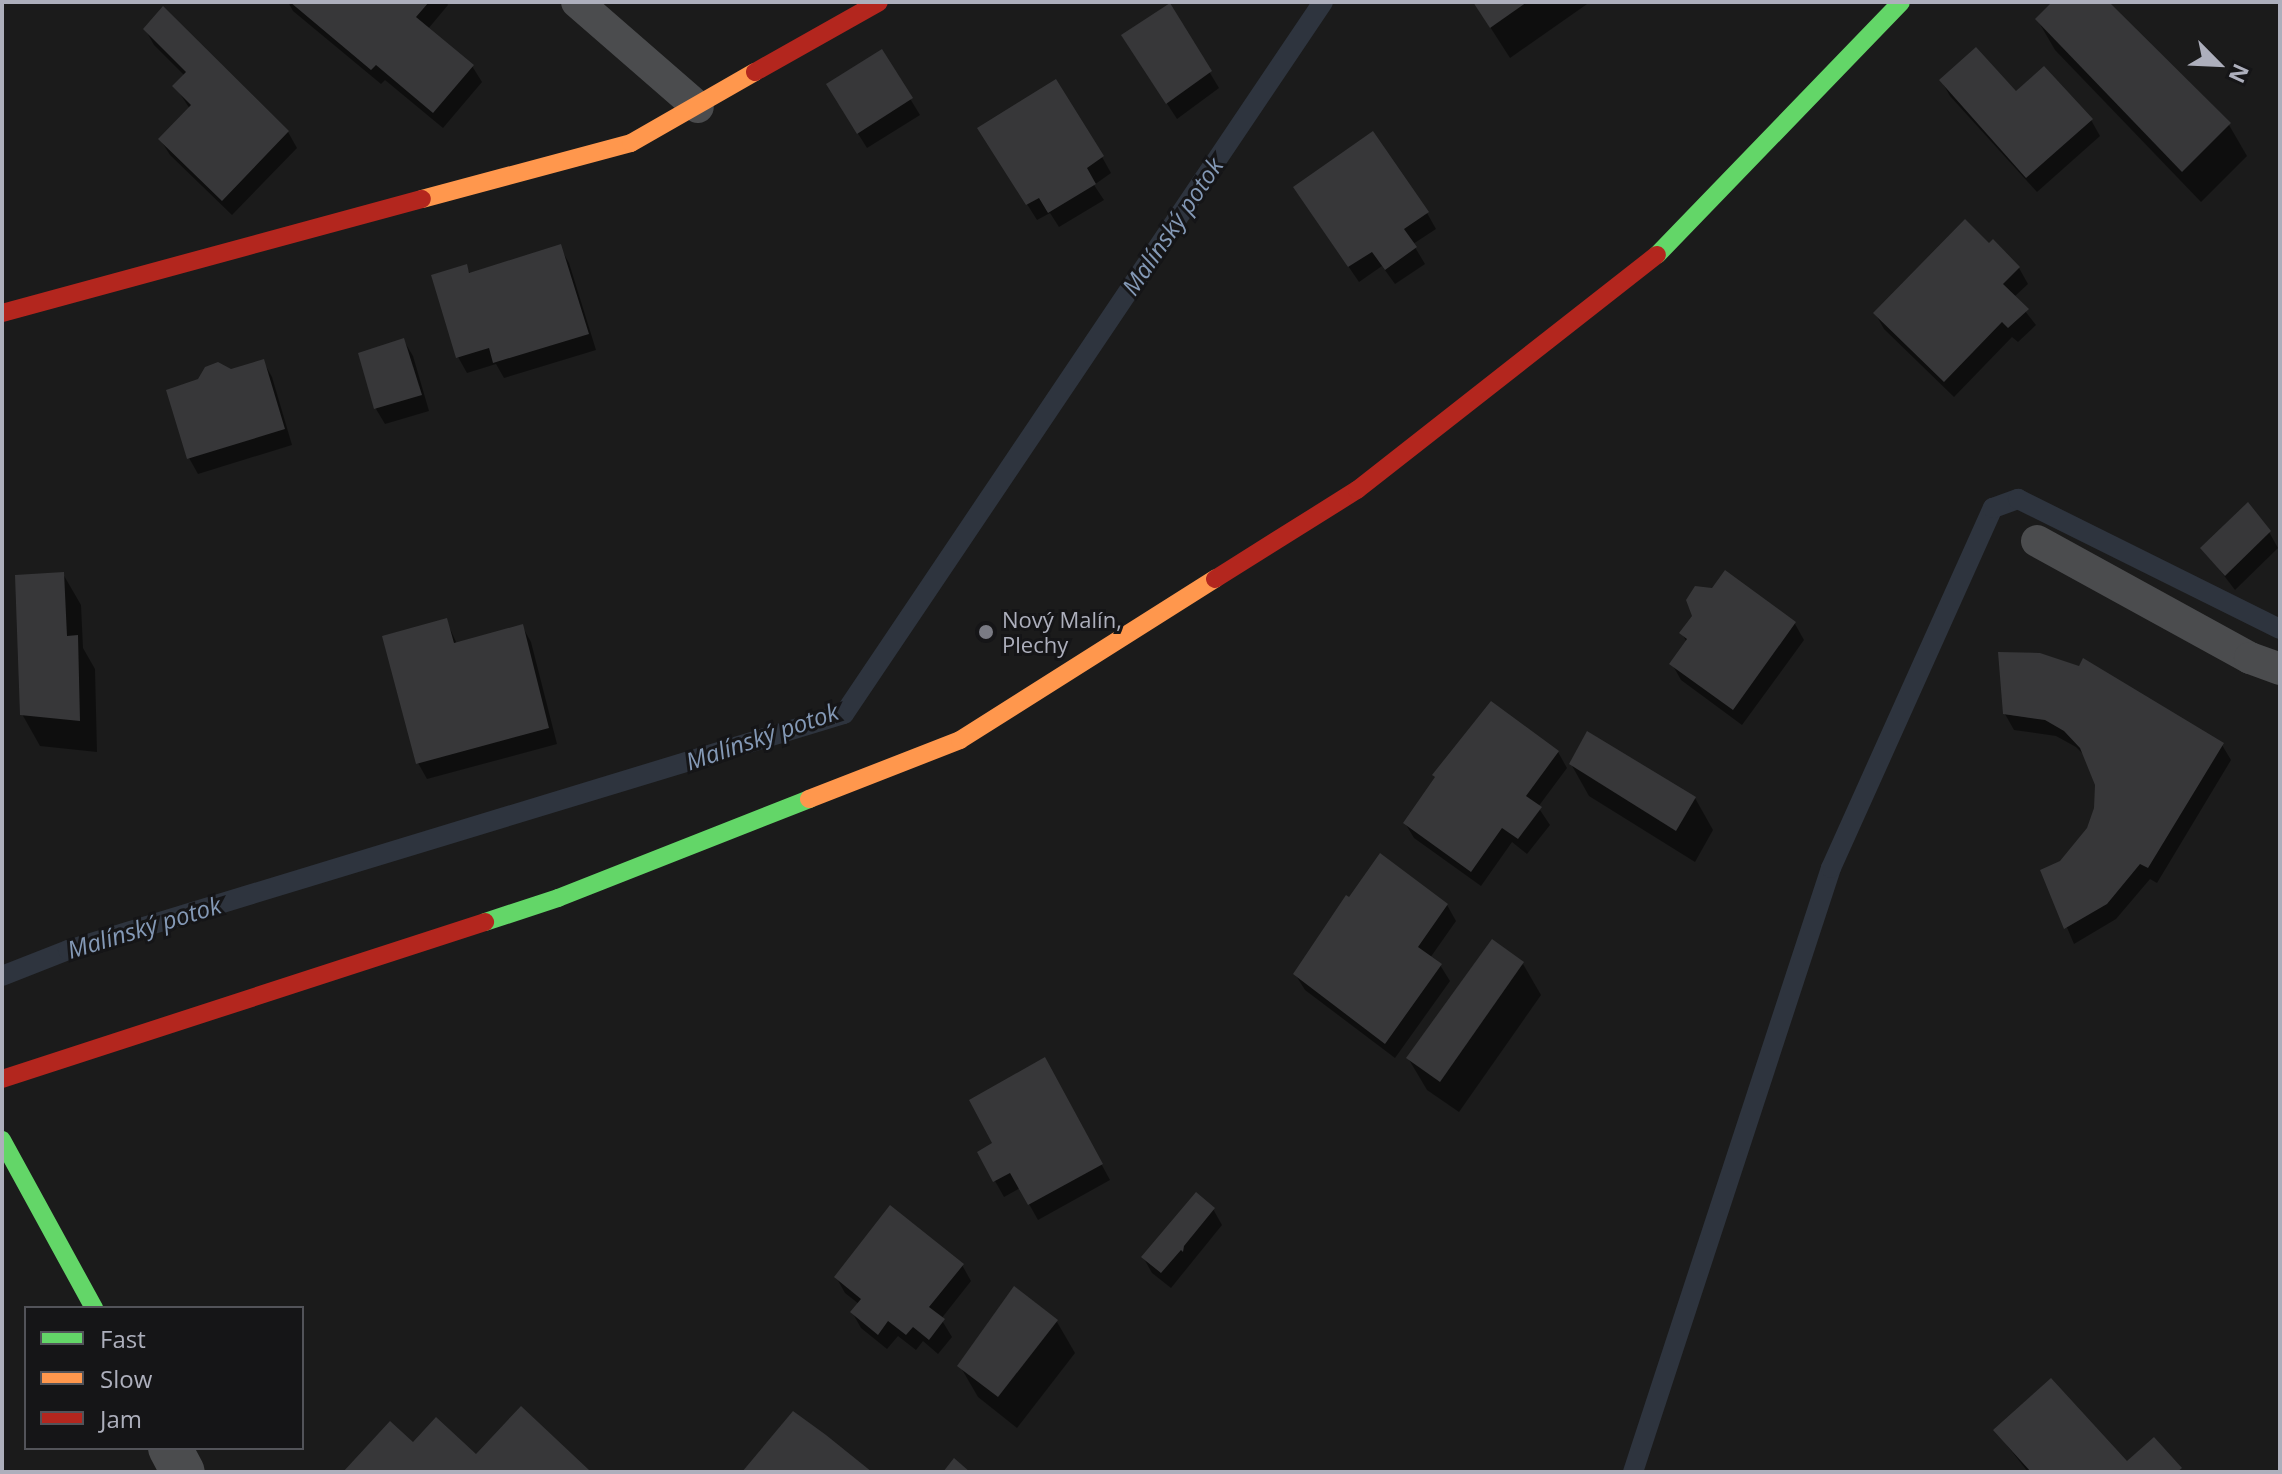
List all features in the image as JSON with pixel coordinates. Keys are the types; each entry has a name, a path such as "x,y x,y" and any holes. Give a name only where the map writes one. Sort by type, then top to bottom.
{"main road":[{"path":"2,313 631,143 879,2"},
{"path":"2,1079 558,898 960,740 1357,490 1653,259 1901,2"},
{"path":"2,1140 93,1306"}],"street":[{"path":"171,1450 183,1472"}],"lane":[{"path":"577,2 698,107"},
{"path":"2037,541 2250,658 2280,669"}],"building":[{"path":"290,2 429,2 416,17 474,65 433,113 376,65 371,70"},
{"path":"1473,2 1527,2 1490,28"},
{"path":"2052,2 2109,2 2231,123 2182,172 2035,19"},
{"path":"1170,3 1212,71 1166,104 1121,35"},
{"path":"163,6 289,131 222,201 158,139 191,105 172,86 186,72 143,29"},
{"path":"1976,47 2016,91 2044,66 2093,119 2026,178 1939,80"},
{"path":"882,49 913,98 857,134 826,84"},
{"path":"1056,79 1104,156 1087,168 1096,184 1048,213 1039,198 1026,205 977,128"},
{"path":"1373,131 1429,212 1404,229 1417,247 1385,270 1372,252 1348,267 1293,187"},
{"path":"1965,219 1989,243 1993,239 2020,267 2003,284 2029,309 2008,328 2002,322 1944,382 1873,313"},
{"path":"561,244 589,334 493,363 489,348 456,358 431,275 467,264 469,273"},
{"path":"404,338 422,395 374,409 358,353"},
{"path":"264,359 285,429 187,459 166,390 198,379 205,367 218,362 231,369"},
{"path":"2248,502 2271,531 2225,576 2200,548"},
{"path":"1725,570 1796,622 1733,710 1669,664 1687,639 1679,633 1692,616 1686,600 1695,586 1712,588"},
{"path":"64,572 67,636 78,635 80,721 20,715 15,575"},
{"path":"447,618 454,643 523,624 549,728 416,764 382,636"},
{"path":"1998,652 2040,653 2079,666 2083,658 2224,743 2148,868 2140,864 2107,904 2064,929 2040,870 2060,861 2087,828 2094,808 2095,785 2080,748 2064,731 2045,720 2003,714"},
{"path":"1491,701 1559,751 1526,796 1542,807 1518,839 1502,828 1471,872 1403,823 1435,777 1432,775"},
{"path":"1587,731 1696,797 1676,831 1569,764"},
{"path":"1380,853 1448,904 1418,947 1442,964 1385,1044 1293,974 1346,895 1349,897"},
{"path":"1492,939 1524,962 1440,1082 1406,1058"},
{"path":"1045,1057 1103,1164 1028,1205 1010,1173 993,1182 977,1152 992,1143 969,1100"},
{"path":"1196,1192 1215,1208 1184,1246 1183,1252 1181,1250 1161,1273 1141,1257"},
{"path":"890,1205 964,1264 929,1307 945,1319 929,1340 913,1327 906,1335 888,1321 878,1335 850,1312 861,1299 834,1277"},
{"path":"1014,1286 1058,1320 998,1397 957,1366"},
{"path":"2051,1378 2127,1461 2154,1437 2182,1468 2177,1472 2031,1472 1993,1430"},
{"path":"521,1406 589,1470 343,1472 390,1421 413,1442 436,1417 476,1454"},
{"path":"793,1411 826,1435 872,1472 742,1472"},
{"path":"954,1458 970,1472 943,1472"}],"waterway":[{"name":"Malínský potok","path":"2,976 68,950 844,714 1323,2"},
{"path":"1633,1472 1831,868 1993,508 2018,499 2280,629"}],"traffic: fast":[{"path":"1657,255 1901,2"},
{"path":"485,922 558,898 809,799"},
{"path":"2,1140 93,1306"}],"traffic: slow":[{"path":"422,199 631,143 755,72"},
{"path":"809,799 960,740 1215,579"}],"traffic: jam":[{"path":"755,72 879,2"},
{"path":"2,313 422,199"},
{"path":"1215,579 1357,490 1657,255"},
{"path":"2,1079 485,922"}],"place":[{"name":"Nový Malín, Plechy","path":"986,632"}]}
